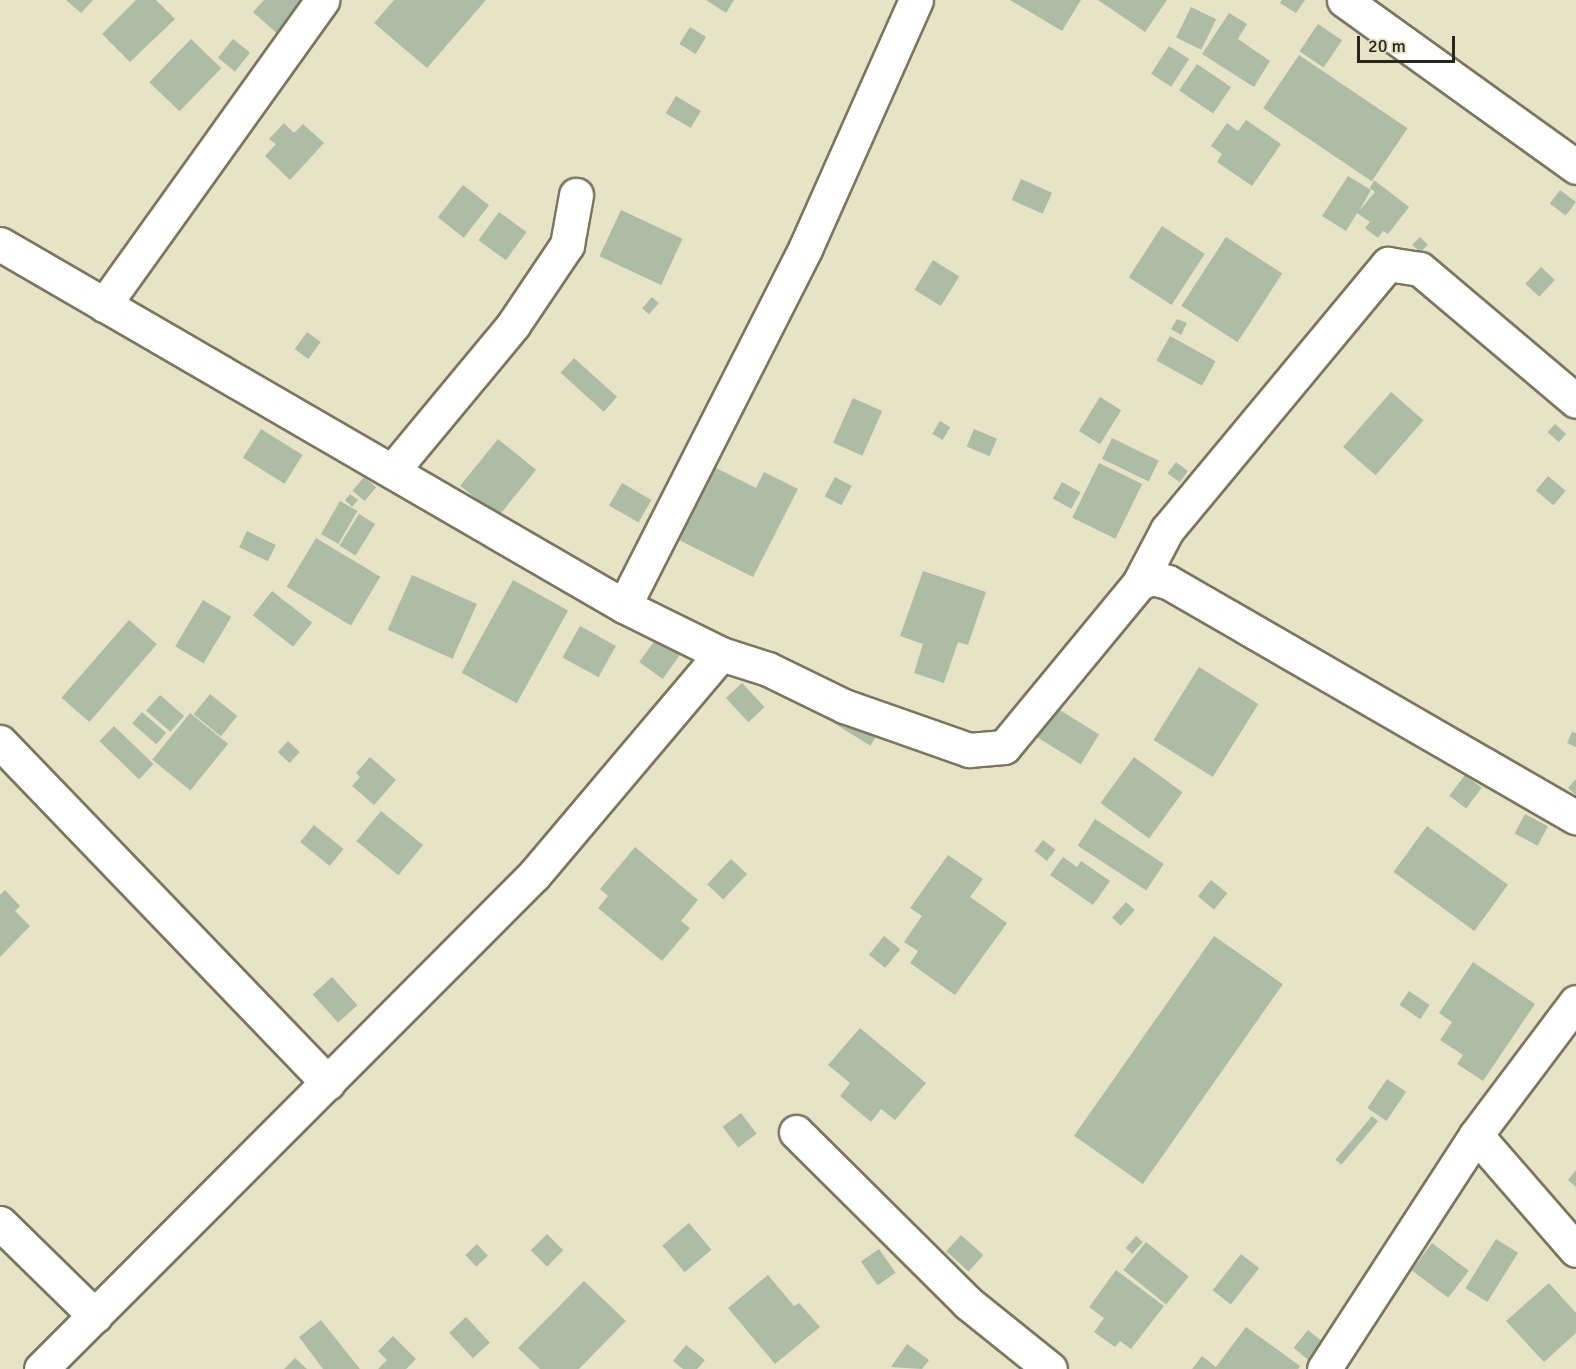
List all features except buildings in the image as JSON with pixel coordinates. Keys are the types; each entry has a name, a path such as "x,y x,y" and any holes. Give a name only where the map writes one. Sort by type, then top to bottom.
{"street":[{"path":"104,305 322,0"},
{"path":"624,606 806,247 916,0"},
{"path":"1344,0 1576,167"},
{"path":"392,471 513,325 567,245 576,195"},
{"path":"0,244 624,606 722,654 768,669 844,706 969,750 1004,747 1139,583 1167,530 1388,264 1420,269 1576,401"},
{"path":"1139,583 1152,578 1168,582 1576,818"},
{"path":"41,1369 534,875 722,654"},
{"path":"0,742 328,1083"},
{"path":"1323,1369 1476,1136 1576,1002"},
{"path":"796,1132 968,1303 1050,1369"},
{"path":"1476,1136 1576,1250"},
{"path":"0,1223 95,1316"}]}
